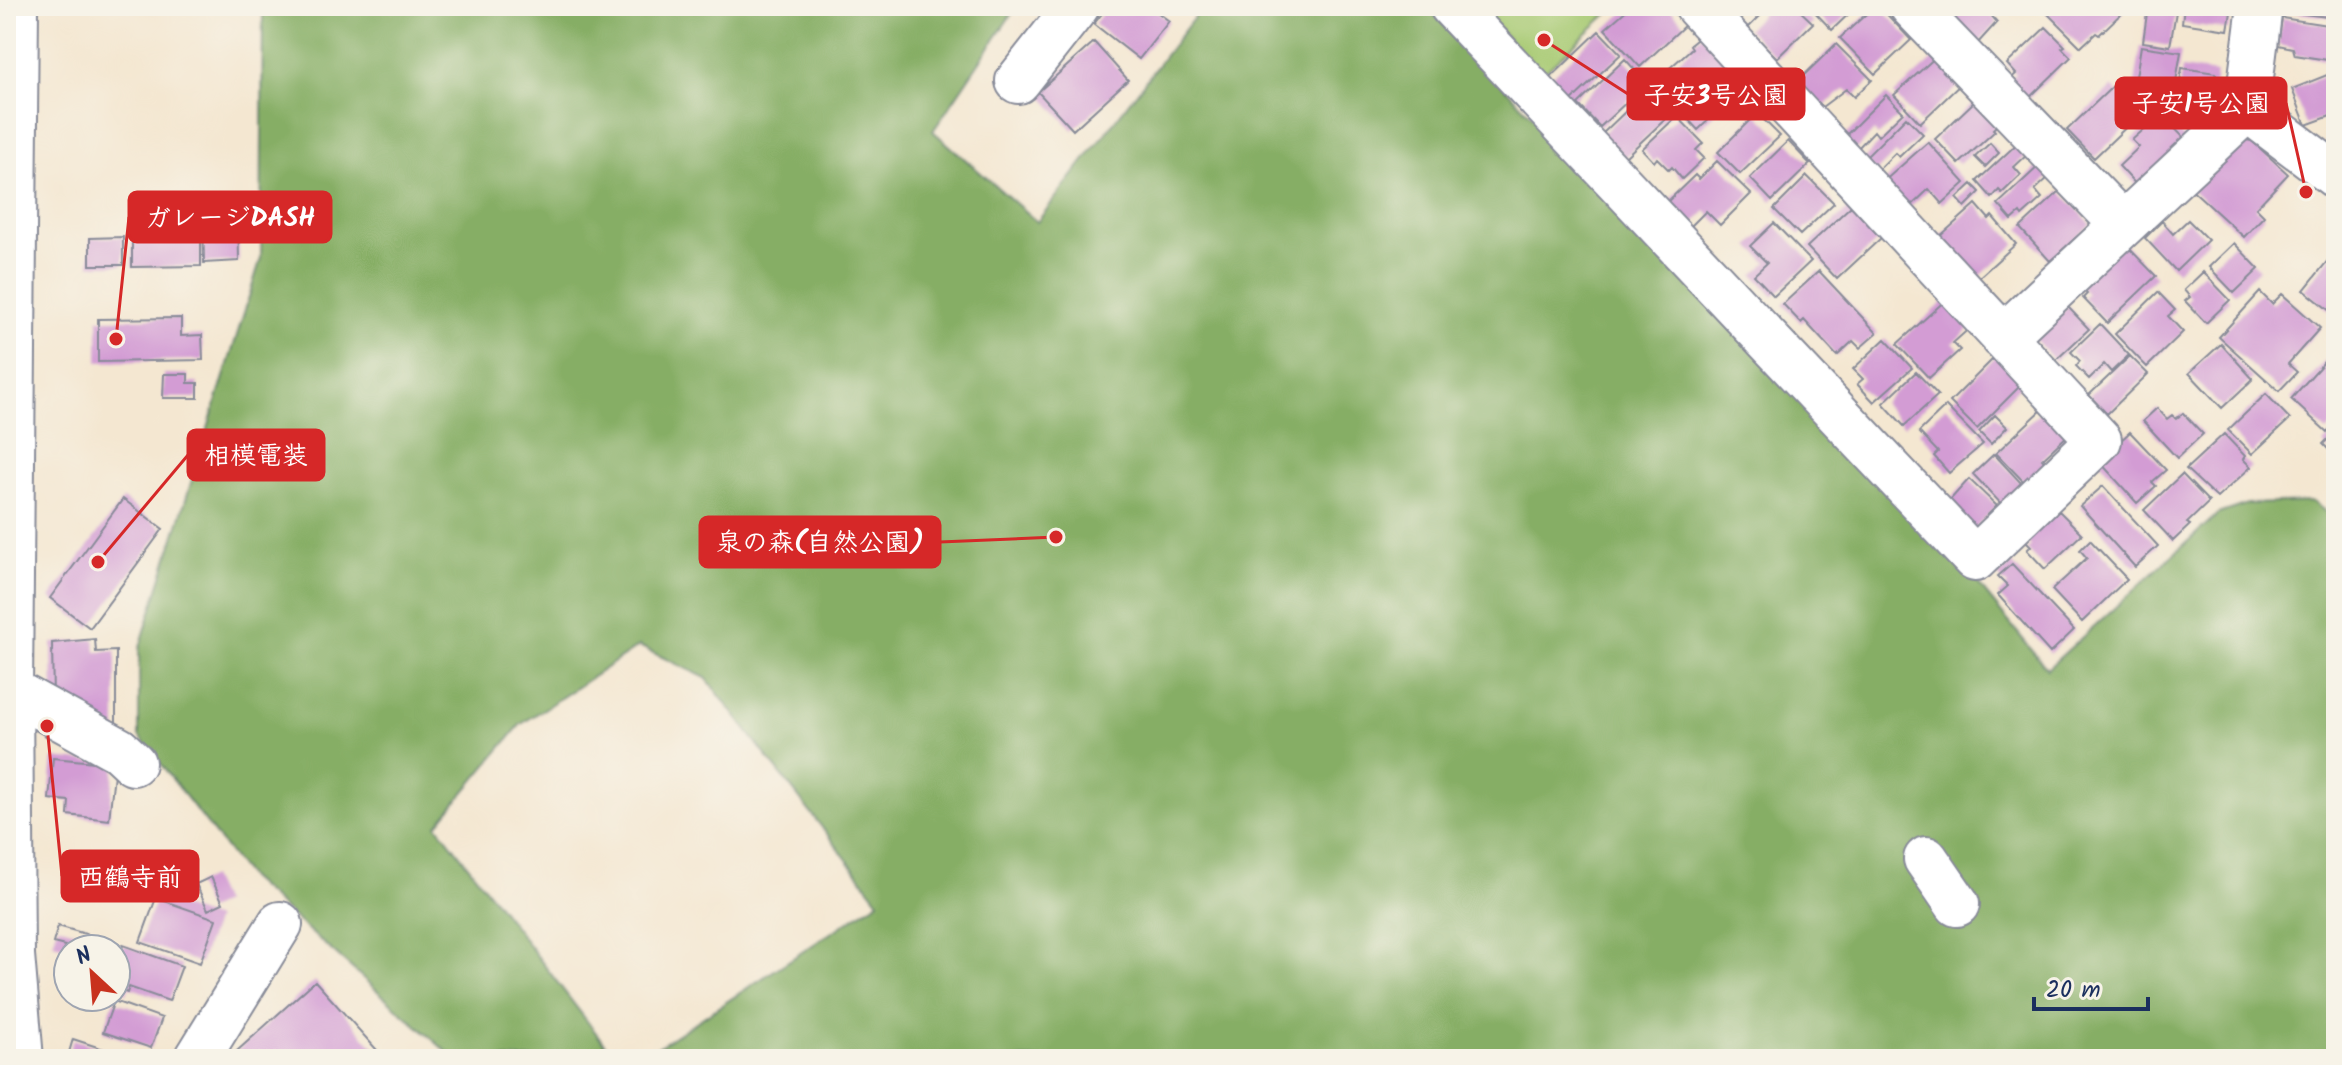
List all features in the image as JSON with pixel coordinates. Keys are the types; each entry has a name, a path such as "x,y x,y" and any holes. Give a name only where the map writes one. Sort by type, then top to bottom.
{"street":[{"path":"16,6 8,644 12,955 21,1059"},
{"path":"1018,81 1077,6"},
{"path":"1452,6 1975,559 2099,440 1697,6"},
{"path":"1912,6 2123,225"},
{"path":"2003,337 2247,109 2260,6"},
{"path":"2247,109 2336,176"},
{"path":"10,690 119,750 133,763"},
{"path":"1926,859 1957,904"},
{"path":"197,1059 280,924"}],"green space":[{"path":"263,6 1017,6 933,131 1037,222 1203,6 1426,6 1953,553 2047,669 2218,514 2247,504 2313,502 2336,520 2336,1059 640,1059 879,901 706,678 639,646 520,725 437,825 616,1059 455,1059 248,877 139,736 139,650 261,258"},
{"path":"1478,6 1616,6 1541,75"}],"building":[{"path":"1108,6 1149,6 1169,21 1139,59 1094,24"},
{"path":"1631,6 1638,9 1641,6 1667,6 1685,25 1640,67 1605,29"},
{"path":"1770,6 1795,6 1813,23 1777,58 1747,29"},
{"path":"1809,6 1857,6 1832,30"},
{"path":"1875,6 1879,6 1911,40 1875,74 1840,38"},
{"path":"1967,6 1983,6 1997,22 1977,44 1953,19"},
{"path":"2040,6 2129,6 2099,35 2096,33 2081,47"},
{"path":"2148,6 2177,6 2170,46 2143,42"},
{"path":"2184,6 2232,6 2228,30 2182,23"},
{"path":"2281,6 2336,6 2336,18 2281,11"},
{"path":"2282,18 2334,26 2328,60 2295,55 2293,48 2278,45"},
{"path":"2046,27 2065,46 2062,48 2071,57 2027,100 2008,81 2016,74 2007,64"},
{"path":"1599,31 1621,54 1571,101 1550,78"},
{"path":"1702,35 1749,85 1728,104 1725,101 1698,130 1654,82"},
{"path":"1094,42 1128,80 1073,130 1038,92"},
{"path":"1836,44 1872,80 1854,97 1846,89 1822,107 1819,104 1813,109 1792,87"},
{"path":"2141,46 2181,52 2172,105 2154,102 2144,89 2145,85 2135,83"},
{"path":"1938,55 1963,82 1920,123 1894,95"},
{"path":"1625,59 1647,83 1600,127 1578,104"},
{"path":"2182,68 2216,73 2208,125 2174,120"},
{"path":"2332,73 2336,83 2336,114 2306,125 2292,89"},
{"path":"1651,87 1674,111 1625,157 1602,134"},
{"path":"2112,87 2139,115 2094,158 2067,130"},
{"path":"1886,95 1903,112 1878,136 1874,131 1857,149 1841,140"},
{"path":"1976,100 1997,125 1993,129 1995,131 1959,164 1935,139"},
{"path":"1757,113 1780,136 1740,174 1718,152"},
{"path":"2161,114 2187,141 2141,190 2119,166 2139,147 2132,140"},
{"path":"1677,116 1703,143 1696,150 1704,158 1682,179 1672,167 1669,170 1657,158 1654,162 1642,149"},
{"path":"1906,117 1923,134 1899,157 1895,153 1877,171 1862,161"},
{"path":"2238,139 2252,141 2288,174 2256,208 2264,216 2244,237 2187,185"},
{"path":"1788,141 1810,164 1772,201 1750,178"},
{"path":"1928,142 1965,183 1942,204 1929,189 1907,210 1882,183"},
{"path":"2019,142 2029,153 2014,167 2021,175 1992,198 1977,181"},
{"path":"1990,143 1999,153 1985,167 1975,157"},
{"path":"1717,161 1751,194 1720,225 1706,211 1689,228 1665,204 1695,175 1699,179"},
{"path":"2040,165 2050,176 2035,190 2042,198 2022,216 2020,213 2012,220 1998,204"},
{"path":"1807,176 1834,203 1800,235 1774,209"},
{"path":"1972,184 1980,192 1965,207 1957,198"},
{"path":"2060,191 2091,224 2050,261 2020,228"},
{"path":"1976,204 1989,219 1992,216 2016,244 1977,279 1939,237"},
{"path":"1851,206 1881,238 1837,279 1807,247"},
{"path":"238,208 239,261 204,263 203,210"},
{"path":"2188,220 2208,240 2176,271 2145,238 2162,221 2173,234"},
{"path":"1774,223 1811,261 1774,296 1754,275 1767,263 1750,246"},
{"path":"123,237 123,265 90,265 90,238"},
{"path":"132,238 201,238 201,266 132,267"},
{"path":"2124,243 2156,276 2107,323 2083,298 2087,294 2079,285"},
{"path":"2234,243 2259,269 2234,293 2209,267"},
{"path":"2333,254 2336,256 2336,316 2304,290"},
{"path":"1819,271 1877,333 1860,348 1853,341 1837,356 1804,320 1801,323 1783,304"},
{"path":"2203,272 2230,300 2206,323 2185,301 2190,297 2184,290"},
{"path":"2158,292 2175,310 2168,316 2183,332 2147,367 2115,334"},
{"path":"2260,292 2272,304 2282,294 2320,328 2288,364 2297,372 2279,391 2219,337"},
{"path":"1948,298 1973,325 1953,343 1960,350 1929,378 1897,344"},
{"path":"2068,307 2089,329 2055,361 2031,335 2056,311 2060,315"},
{"path":"181,318 181,336 202,335 203,360 98,362 98,319"},
{"path":"2100,324 2129,355 2111,372 2104,364 2089,379 2076,366 2080,361 2071,352"},
{"path":"1885,339 1912,368 1874,402 1857,384 1863,379 1853,369"},
{"path":"2221,344 2253,379 2222,408 2189,373"},
{"path":"2332,353 2336,357 2336,422 2327,432 2291,399"},
{"path":"1996,356 2023,383 1977,429 1950,402"},
{"path":"2130,356 2148,374 2107,414 2089,395"},
{"path":"1916,372 1938,395 1904,426 1883,403"},
{"path":"164,374 188,374 188,383 198,383 198,398 163,398"},
{"path":"2266,394 2290,419 2252,454 2228,430"},
{"path":"1946,406 1983,444 1949,473 1934,456 1938,452 1919,432"},
{"path":"2044,408 2069,434 2042,459 2046,463 2025,483 1996,453"},
{"path":"2157,408 2167,419 2172,415 2176,419 2183,413 2203,434 2177,458 2143,421"},
{"path":"1995,415 2007,427 1991,444 1979,432"},
{"path":"2336,431 2336,457 2323,444"},
{"path":"2130,432 2166,470 2152,482 2156,486 2137,503 2099,461"},
{"path":"2224,434 2251,467 2217,498 2186,469"},
{"path":"1994,454 2022,484 2005,508 1973,474"},
{"path":"2182,474 2209,502 2173,541 2144,510"},
{"path":"1969,479 1997,506 1973,530 1955,512 1959,509 1950,500"},
{"path":"2103,486 2158,546 2135,567 2080,506"},
{"path":"123,499 163,529 90,628 50,598"},
{"path":"2051,508 2056,514 2059,511 2082,534 2045,569 2027,550 2031,546 2022,537"},
{"path":"2090,540 2127,579 2082,622 2052,590 2087,558 2080,550"},
{"path":"2012,564 2074,630 2050,653 1998,595 2008,586 1998,576"},
{"path":"95,639 96,652 116,651 116,735 53,698 52,643"},
{"path":"53,758 115,764 109,820 68,815 69,801 49,799"},
{"path":"211,877 223,903 208,910 196,884"},
{"path":"156,898 216,919 200,963 140,942"},
{"path":"58,926 82,933 56,933"},
{"path":"132,948 182,966 169,1001 132,988"},
{"path":"315,981 385,1059 228,1059"},
{"path":"132,1007 162,1018 151,1048 103,1032 110,1013 132,1013"},
{"path":"73,1039 131,1058 131,1059 67,1059"}],"place":[{"name":"子安3号公園","path":"1544,40"},
{"name":"子安1号公園","path":"2306,192"},
{"name":"ガレージDASH","path":"116,339"},
{"name":"泉の森(自然公園)","path":"1056,537"},
{"name":"相模電装","path":"98,562"},
{"name":"西鶴寺前","path":"47,726"}]}
